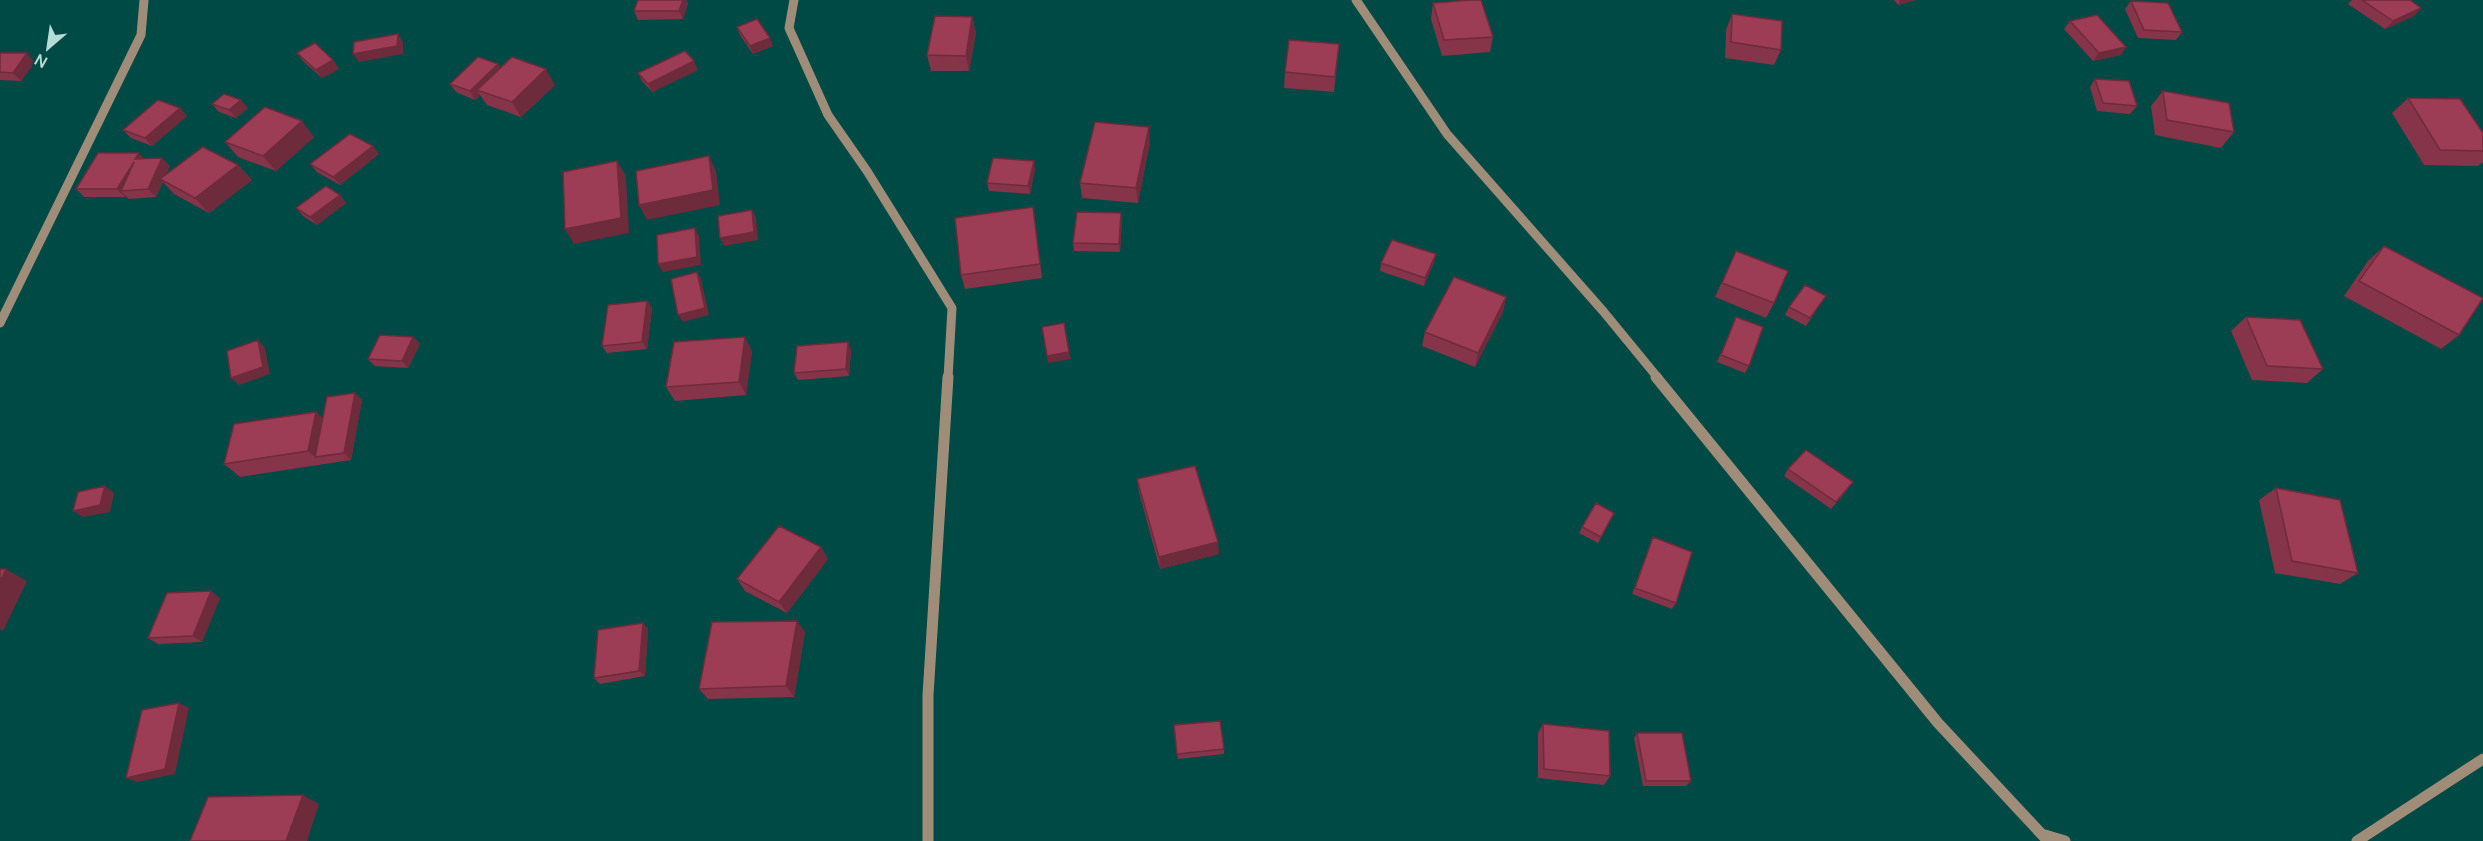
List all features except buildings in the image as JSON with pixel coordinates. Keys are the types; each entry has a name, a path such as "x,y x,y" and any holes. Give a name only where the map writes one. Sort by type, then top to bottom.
{"street":[{"path":"0,323 141,34 144,0"},
{"path":"794,0 789,28 828,115 867,171 952,308 928,695 928,841"},
{"path":"1356,0 1447,134 1603,311 1938,723 2047,838 2065,841"},
{"path":"2357,841 2483,759"}]}
